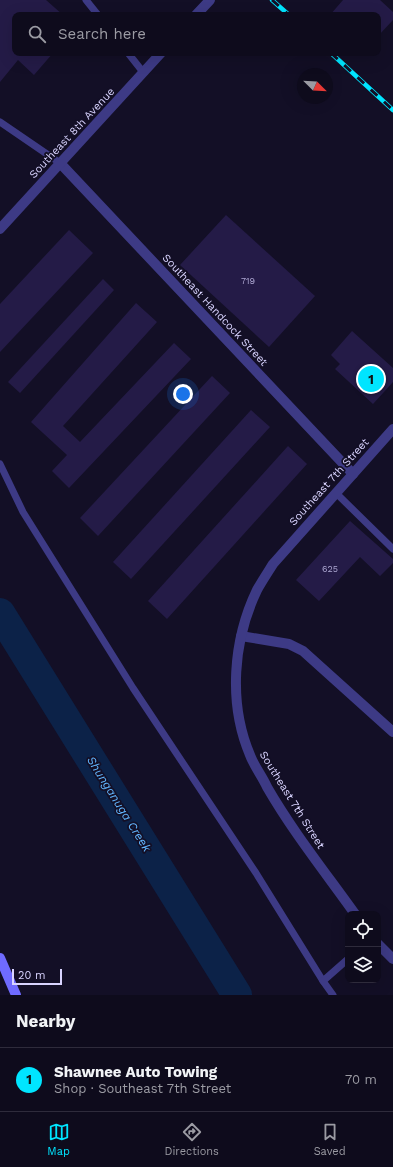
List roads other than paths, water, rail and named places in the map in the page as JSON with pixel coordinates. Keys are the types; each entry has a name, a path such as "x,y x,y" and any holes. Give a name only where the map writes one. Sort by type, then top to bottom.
{"main road":[{"path":"0,958 16,995"}],"street":[{"path":"199,12 210,0"},
{"name":"Southeast 8th Avenue","path":"0,229 158,56"},
{"name":"Southeast Handcock Street","path":"60,163 353,474"},
{"name":"Southeast 7th Street","path":"353,911 296,834 250,756 238,712 236,682 238,651 246,616 258,589 273,564 393,429"},
{"path":"241,636 289,644 303,651 393,732"},
{"path":"381,947 393,959"}],"lane":[{"path":"86,0 96,12"},
{"path":"130,56 143,72"},
{"path":"0,122 60,163"},
{"path":"0,464 24,512 120,668 256,873 333,995"},
{"path":"336,493 393,549"},
{"path":"323,981 345,962"}],"waterway":[{"name":"Shunganuga Creek","path":"0,613 237,995"}],"railway":[{"path":"272,0 286,12"},
{"path":"334,56 393,110"}],"place":[{"name":"Shawnee Auto Towing","path":"371,379"}]}
